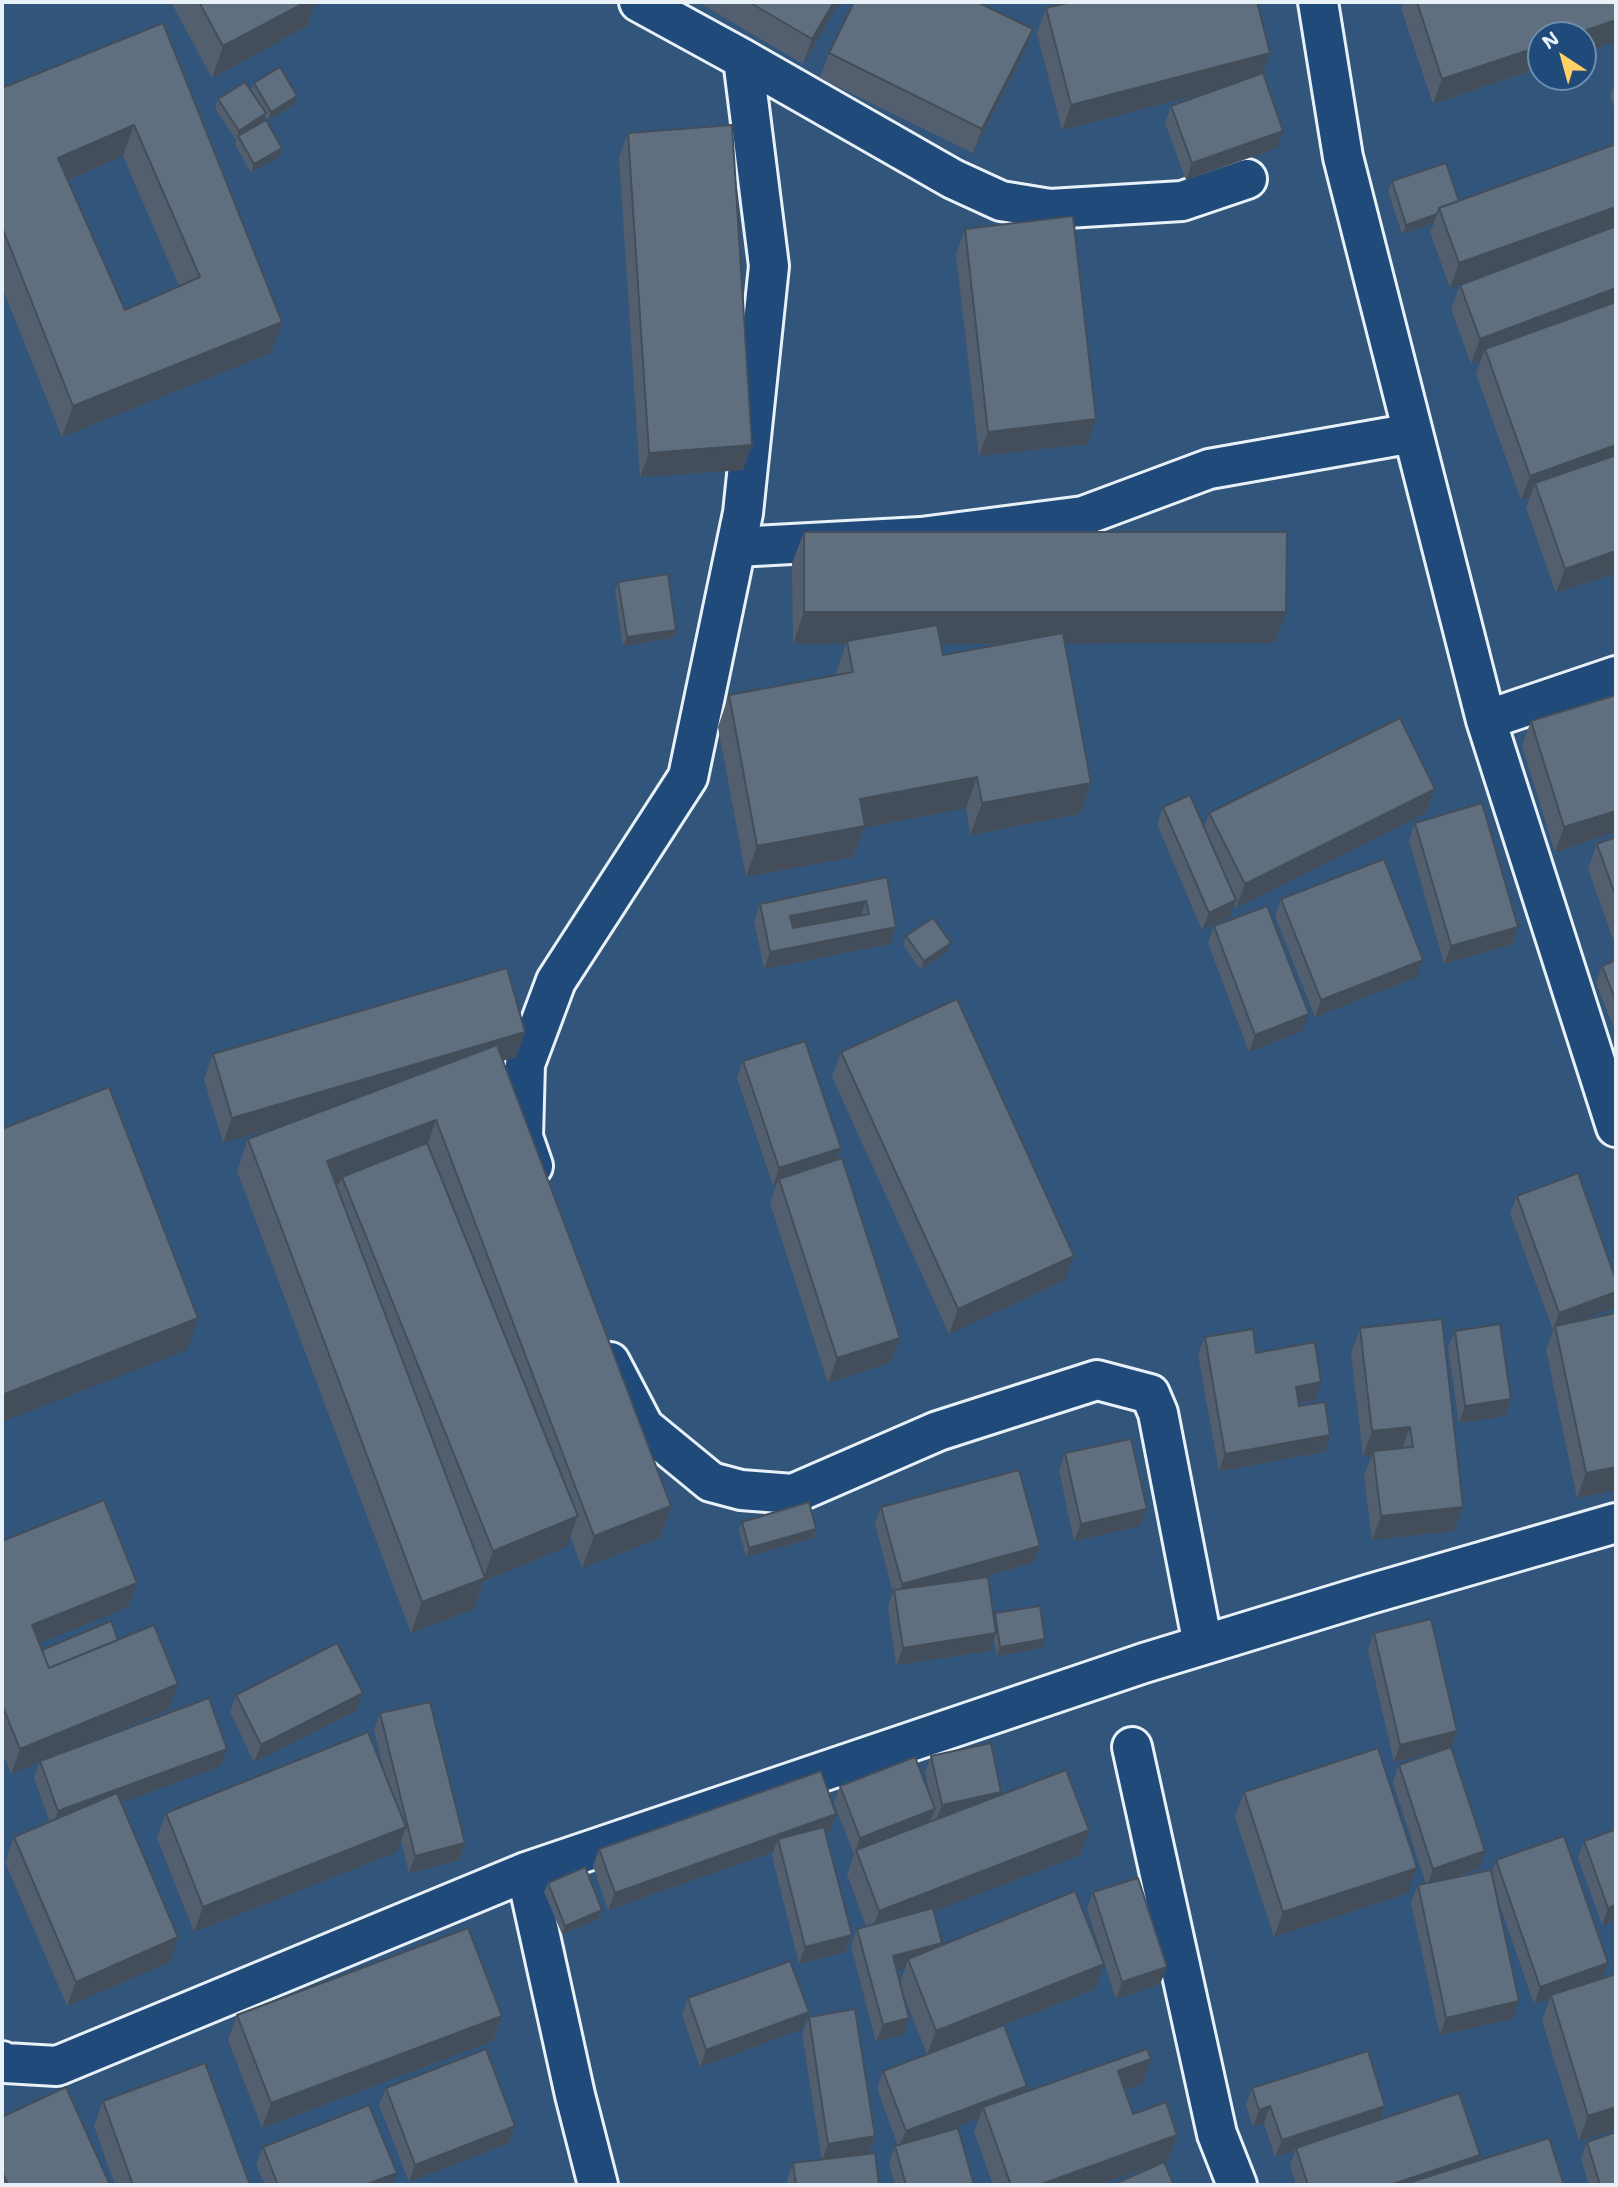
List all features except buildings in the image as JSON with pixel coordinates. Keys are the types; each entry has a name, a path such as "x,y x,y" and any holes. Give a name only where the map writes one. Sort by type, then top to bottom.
{"street":[{"path":"639,2 953,179 1001,201 1050,209 1182,201 1247,179"},
{"path":"1318,2 1343,157 1486,720 1616,1127"},
{"path":"546,1200 523,1137 525,1064 556,981 688,777 743,513 769,266 743,59"},
{"path":"736,547 921,537 1083,516 1209,469 1413,433"},
{"path":"1486,720 1616,676"},
{"path":"598,1337 645,1427 711,1482 741,1490 793,1494 938,1431 1097,1380 1150,1394 1158,1413 1203,1645"},
{"path":"2,2061 57,2066 526,1872 1203,1645 1616,1523"},
{"path":"1132,1747 1217,2134 1237,2185"},
{"path":"526,1872 575,2095 598,2185"}]}
